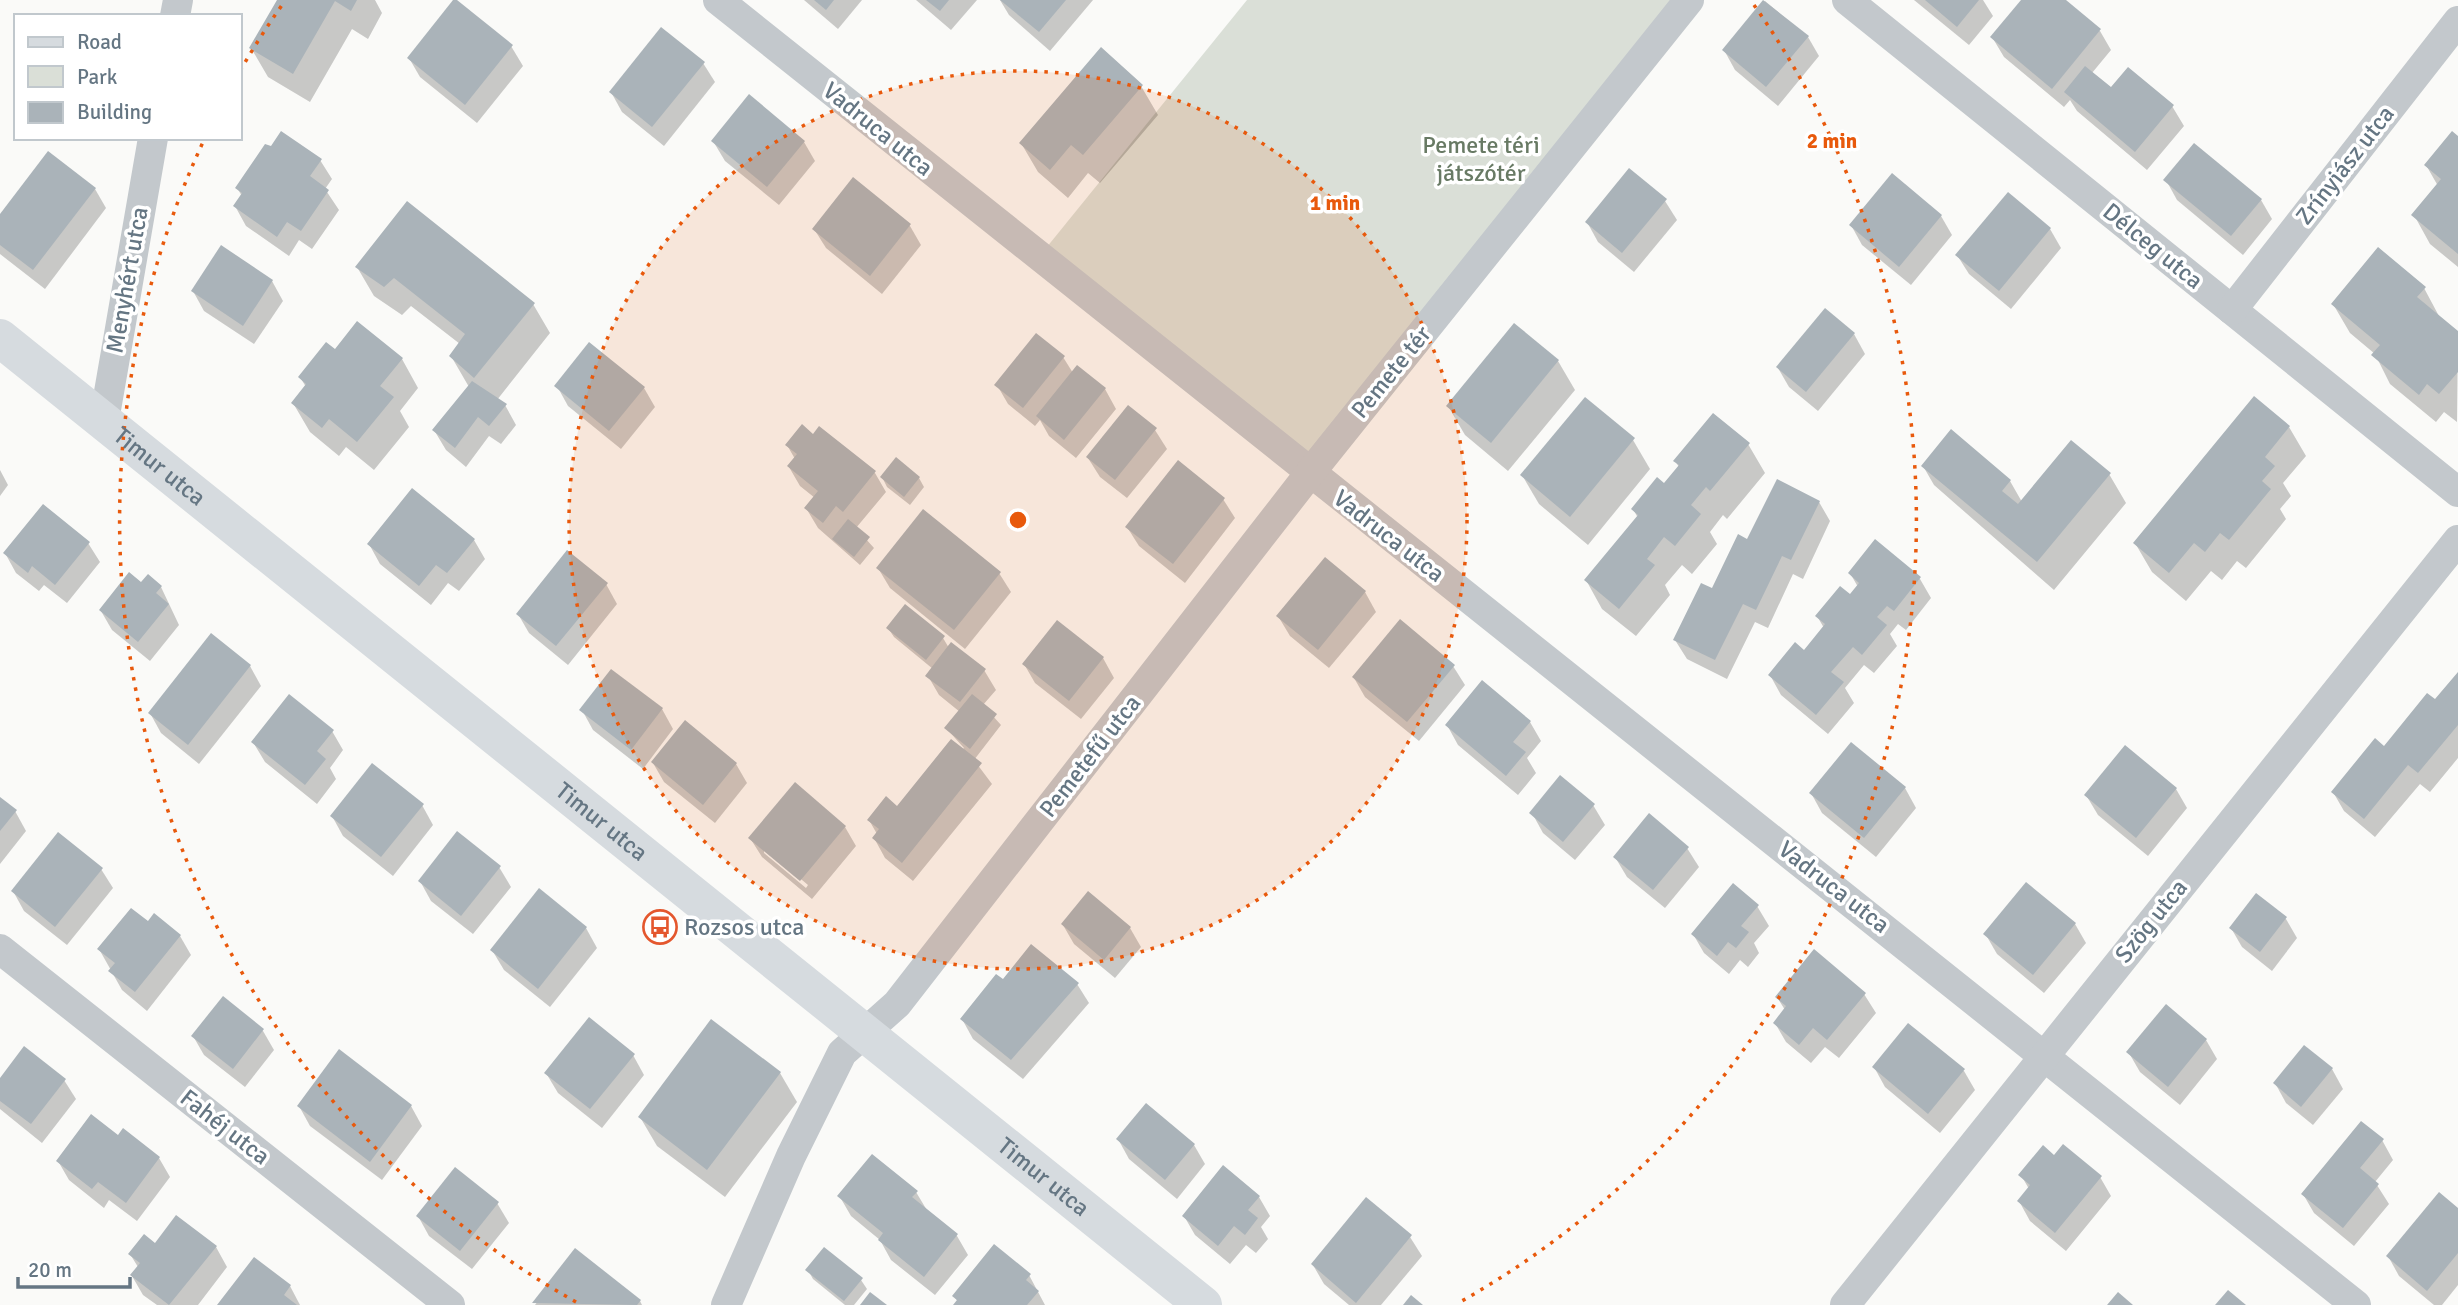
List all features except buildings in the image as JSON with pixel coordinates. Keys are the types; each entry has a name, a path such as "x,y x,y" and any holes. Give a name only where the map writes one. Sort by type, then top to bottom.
{"street":[{"name":"Vadruca utca","path":"718,0 1310,474 2045,1053 2356,1305"},
{"name":"Pemete tér","path":"1310,474 1689,0"},
{"name":"Délceg utca","path":"1847,0 2458,492"},
{"name":"Zrínyiász utca","path":"2232,310 2458,21"},
{"name":"Menyhért utca","path":"104,421 153,140"},
{"name":"Timur utca","path":"0,338 1203,1305"},
{"name":"Pemetefű utca","path":"863,1034 897,1004 1310,474"},
{"name":"Szög utca","path":"1845,1305 2458,540"},
{"name":"Fahéj utca","path":"0,949 450,1305"},
{"path":"726,1305 790,1156 842,1053 863,1034"}],"green space":[{"name":"Pemete téri játszótér","path":"1247,0 1689,0 1310,473 1038,258"}],"place":[{"name":"Rozsos utca","path":"660,927"}]}
